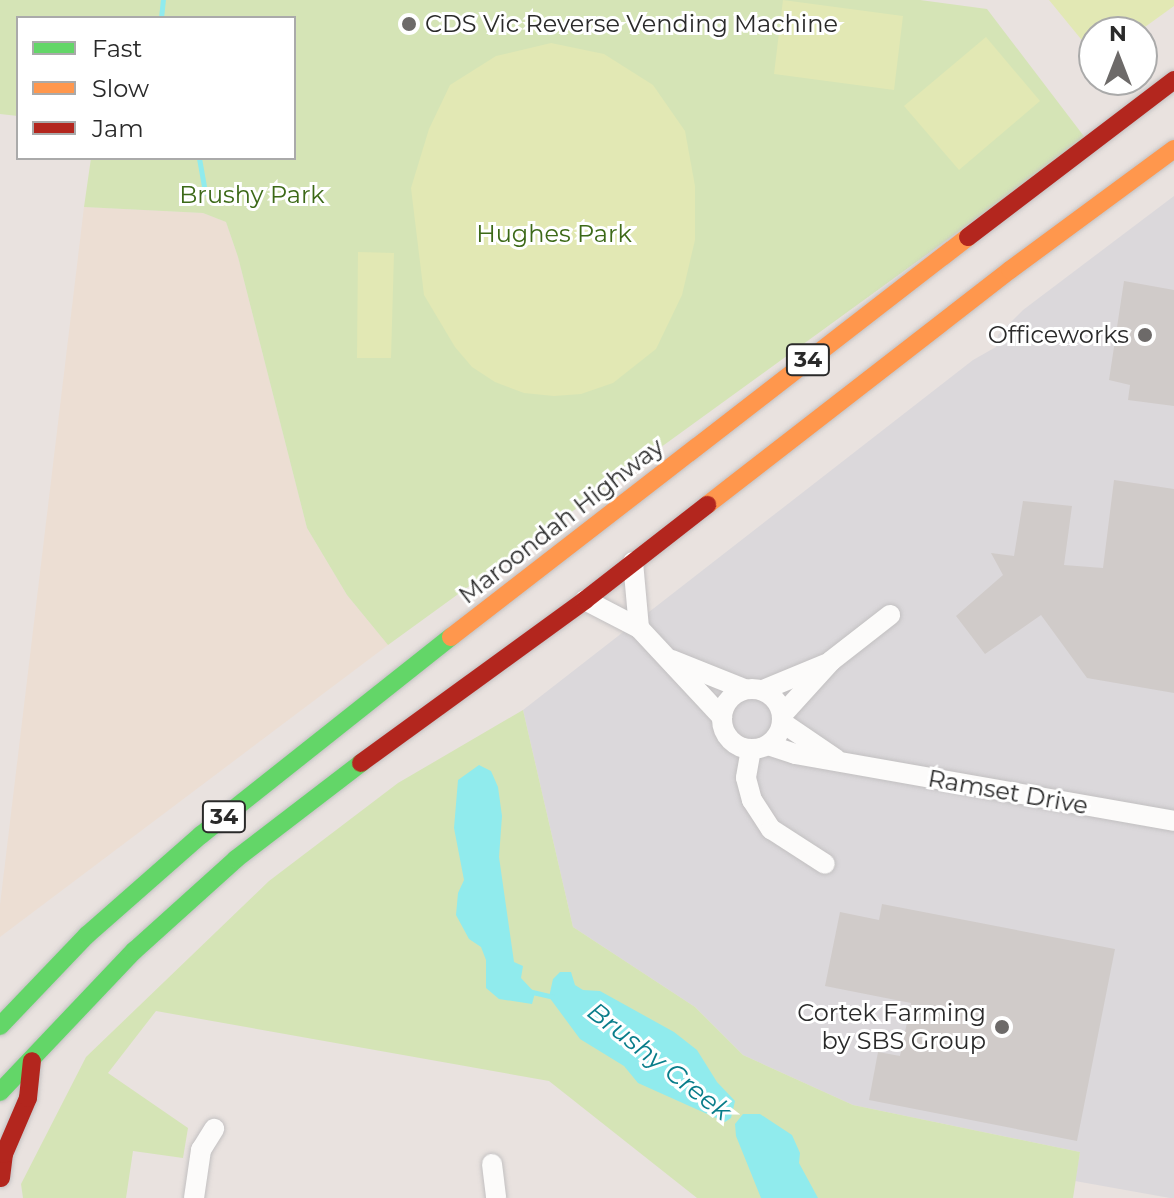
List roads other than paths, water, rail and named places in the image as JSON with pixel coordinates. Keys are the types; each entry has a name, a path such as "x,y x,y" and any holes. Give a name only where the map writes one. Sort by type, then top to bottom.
{"main road":[{"name":"Maroondah Highway","path":"0,1026 87,935 201,835 514,587 1174,80"},
{"name":"34","path":"0,1092 134,951 236,859 468,682 585,600 997,280 1174,149"},
{"path":"2,1198 0,1178 4,1154 28,1098 32,1061"}],"street":[{"path":"633,562 639,628"},
{"path":"585,600 639,628 722,717"},
{"path":"825,864 771,829 758,810 746,778 760,747 831,661 890,615"},
{"path":"665,657 776,699 783,719"},
{"path":"760,747 733,742 723,726 722,717 729,699 831,661"},
{"name":"Ramset Drive","path":"783,719 842,763"},
{"name":"Ramset Drive","path":"760,747 1174,821"},
{"path":"194,1198 201,1150 214,1129"},
{"path":"492,1164 496,1198"}],"water":[{"path":"479,765 491,771 498,787 502,816 499,857 514,962 523,966 521,978 535,993 532,1004 499,999 486,988 486,960 481,947 469,939 456,915 458,893 464,880 454,828 458,780"},
{"path":"560,972 571,972 575,985 583,990 600,991 674,1032 697,1050 717,1082 735,1101 731,1118 725,1122 638,1083 624,1066 580,1039 549,997 553,979"},
{"path":"743,1114 760,1114 792,1135 800,1153 799,1163 818,1198 761,1198 736,1136 735,1124"}],"waterway":[{"name":"Brushy Creek","path":"161,16 163,0"},
{"name":"Brushy Creek","path":"199,160 205,192"},
{"name":"Brushy Creek","path":"528,991 554,997"}],"place":[{"name":"CDS Vic Reverse Vending Machine","path":"409,24"},
{"name":"Officeworks","path":"1145,335"},
{"name":"Cortek Farming by SBS Group","path":"1002,1027"}],"park label":[{"name":"Brushy Park","path":"252,195"},
{"name":"Hughes Park","path":"554,234"}]}
